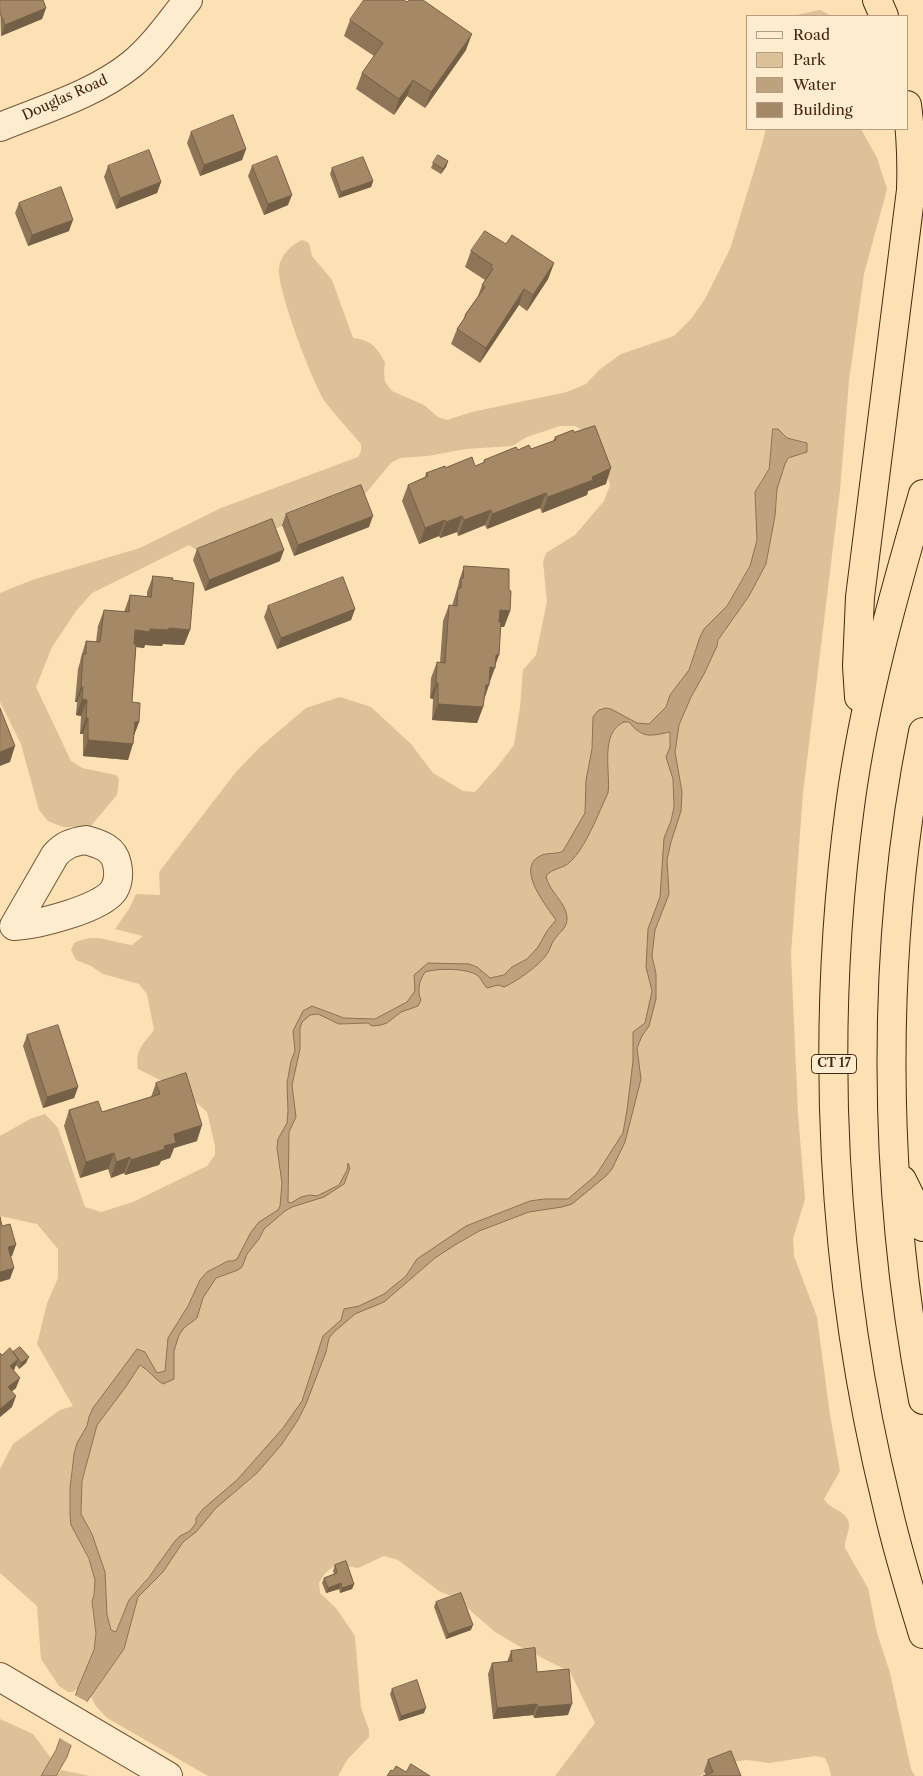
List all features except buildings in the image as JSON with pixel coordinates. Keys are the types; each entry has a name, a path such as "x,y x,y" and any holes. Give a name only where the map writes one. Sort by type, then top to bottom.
{"highway":[{"path":"877,0 884,15"},
{"path":"862,734 857,666 860,597 911,190 912,161 908,113"},
{"name":"CT 17","path":"923,494 881,647 862,734 850,803 836,944 833,1015 839,1218 850,1312 870,1428 886,1505 923,1634"},
{"path":"923,732 909,813 901,879 896,944 892,1089 895,1168 904,1267 923,1400"},
{"path":"895,1168 916,1206 923,1227"}],"street":[{"name":"Douglas Road","path":"0,127 89,90 125,69 156,40 188,0"},
{"path":"0,1677 168,1776"}],"green space":[{"path":"819,10 830,15 796,15"},
{"path":"766,130 862,130 877,158 887,189 864,274 849,381 840,490 803,793 791,954 798,1114 805,1199 793,1239 794,1256 817,1317 830,1415 840,1471 824,1499 829,1505 843,1514 849,1523 845,1548 868,1588 877,1633 890,1673 911,1769 915,1776 831,1776 825,1758 815,1756 769,1763 747,1760 724,1763 700,1776 555,1776 595,1723 570,1672 495,1632 456,1598 439,1591 398,1560 384,1556 358,1568 341,1565 333,1567 325,1573 319,1583 320,1593 336,1608 355,1636 361,1708 369,1730 369,1737 347,1760 338,1776 208,1776 107,1718 95,1705 91,1696 124,1649 138,1597 161,1574 157,1566 129,1600 116,1632 111,1631 107,1615 105,1572 92,1534 81,1514 82,1481 92,1443 84,1434 77,1443 73,1459 70,1484 70,1510 72,1526 91,1564 95,1578 92,1608 96,1635 94,1649 89,1662 78,1688 73,1692 68,1692 59,1686 41,1659 37,1606 0,1573 0,1469 13,1444 60,1410 73,1406 37,1344 47,1303 58,1278 58,1249 37,1224 0,1216 0,1136 30,1119 45,1114 58,1128 85,1207 101,1212 133,1202 207,1166 215,1155 215,1146 207,1112 184,1092 138,1069 139,1052 143,1043 154,1030 147,994 139,984 103,974 91,966 76,960 71,950 74,943 97,938 132,945 143,936 115,929 129,909 136,894 160,895 159,872 236,772 259,748 306,708 340,697 371,707 411,744 433,773 463,791 475,792 514,745 523,670 536,655 547,601 543,562 546,553 575,535 604,501 610,485 603,461 591,435 575,426 560,426 527,437 512,446 466,449 428,456 400,458 391,463 366,493 214,553 200,552 189,545 92,593 77,610 52,647 36,687 71,761 82,768 116,775 119,779 117,795 90,827 63,827 48,821 39,810 21,744 0,702 0,593 32,580 140,548 221,508 358,457 361,451 361,444 326,403 320,393 297,337 284,296 279,269 281,260 290,248 302,240 309,243 312,256 332,280 353,338 373,345 382,356 385,362 385,382 392,391 424,405 438,417 447,420 472,412 567,392 586,384 599,370 621,354 674,336 691,319 705,299 730,249","holes":["773,429 778,429 787,438 807,443 788,458 785,464 777,489 775,516 766,564 749,596 731,621 725,609 750,566 757,540 758,486 769,469"]},
{"path":"0,1719 33,1734 51,1758 41,1776 0,1776"},
{"path":"61,1770 90,1776 56,1776"}],"water":[{"path":"773,429 778,429 787,438 807,443 807,452 788,458 785,464 777,489 775,516 766,564 749,596 718,640 717,646 679,725 675,752 682,792 681,811 667,860 669,894 655,930 652,956 656,974 656,999 649,1026 637,1048 641,1079 625,1142 612,1169 572,1204 529,1212 479,1231 455,1245 435,1258 384,1302 355,1314 334,1332 329,1338 326,1352 298,1420 282,1444 257,1473 216,1508 196,1532 183,1542 163,1572 138,1597 124,1649 86,1703 67,1757 56,1776 41,1776 56,1750 94,1650 96,1633 92,1602 95,1580 89,1559 71,1525 70,1515 70,1488 77,1443 87,1426 93,1408 137,1349 145,1352 157,1373 165,1371 168,1338 188,1306 200,1280 207,1272 228,1261 237,1259 251,1232 259,1222 278,1210 282,1183 277,1148 278,1139 287,1123 287,1083 295,1051 293,1031 303,1011 312,1006 344,1018 375,1019 407,1002 415,991 414,975 428,963 469,964 477,967 490,978 504,975 512,967 527,959 538,947 556,920 535,888 531,869 533,862 540,856 563,851 585,813 586,780 592,749 593,717 599,710 606,708 637,723 649,724 666,707 670,695 689,670 704,629 727,606 750,566 757,540 755,492 769,469","holes":["624,722 629,722 638,731 647,735 670,732 670,747 666,757 673,779 674,807 664,838 660,897 648,929 646,967 652,991 645,1023 633,1032 633,1061 623,1133 596,1175 568,1199 530,1201 466,1226 417,1259 406,1276 384,1294 359,1306 344,1309 341,1320 323,1336 302,1401 283,1428 237,1480 203,1509 190,1531 175,1541 149,1577 129,1600 116,1632 111,1630 107,1615 105,1572 92,1534 81,1514 82,1481 97,1425 140,1365 163,1384 174,1379 174,1351 179,1335 184,1328 197,1318 203,1298 216,1278 242,1267 247,1254 264,1229 285,1211 324,1197 344,1184 350,1168 348,1163 347,1170 339,1185 317,1196 310,1195 301,1197 291,1203 288,1202 289,1132 296,1117 292,1085 300,1049 300,1028 302,1022 310,1015 318,1014 339,1024 368,1023 372,1026 381,1025 387,1023 401,1012 418,1006 421,1000 419,986 425,972 444,969 466,971 477,975 487,988 498,985 504,987 539,963 547,954 567,921 564,907 550,887 546,876 551,871 570,862 586,839 608,793 608,754 611,734 616,727"]}],"pier":[{"path":"73,1694 89,1703 73,1746 58,1737"}]}
